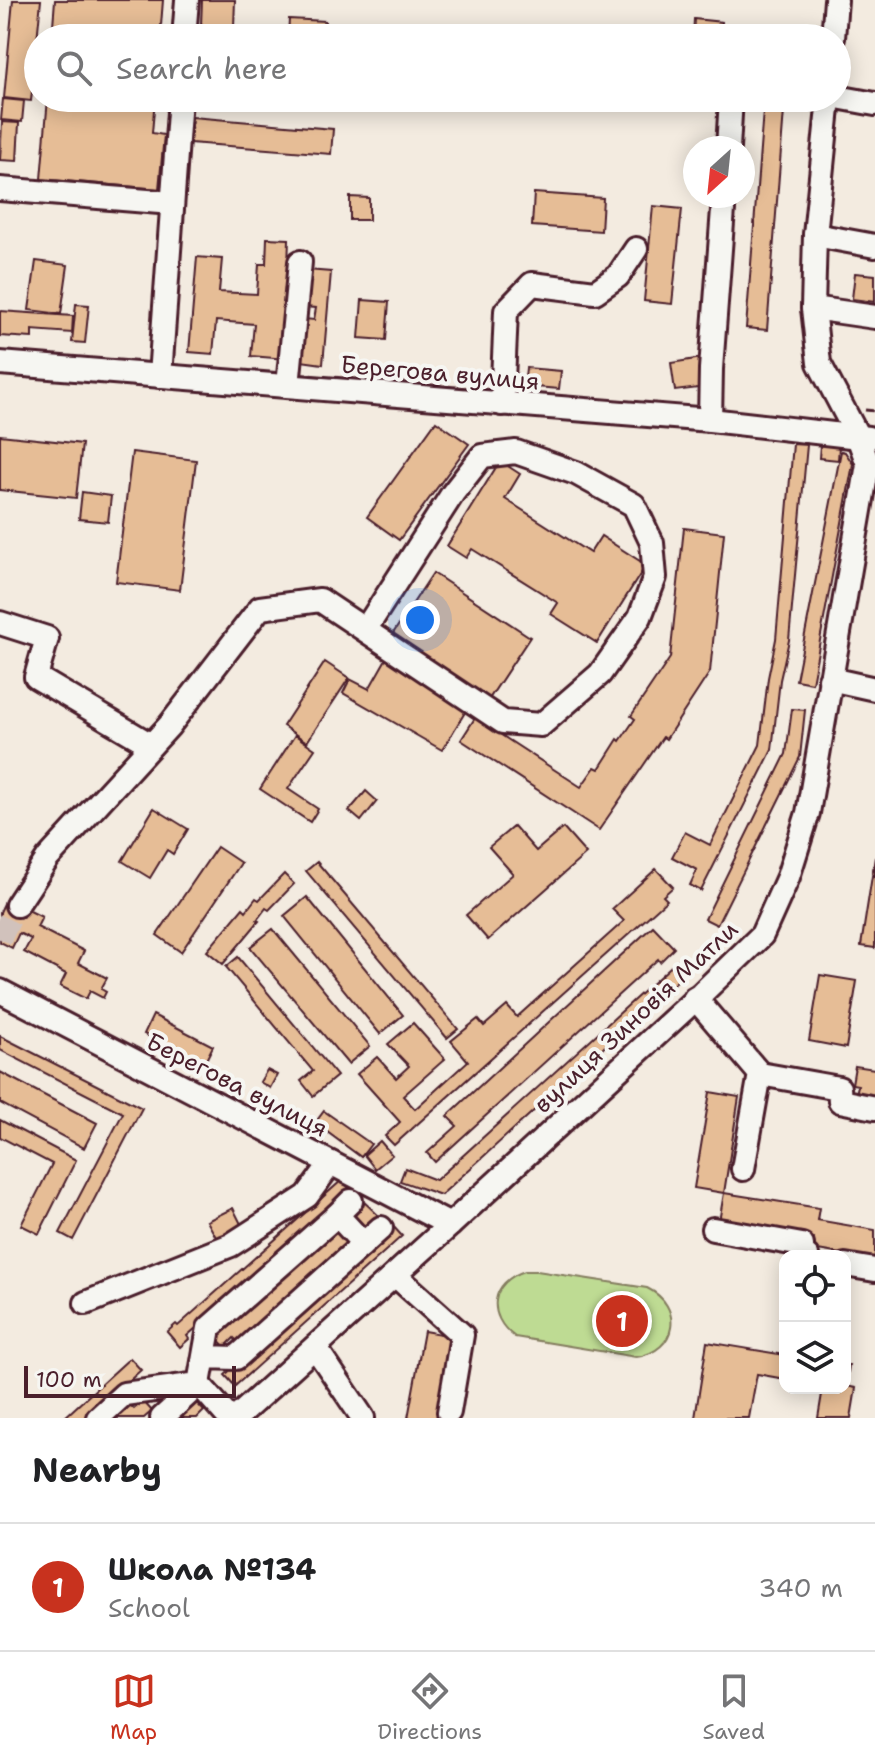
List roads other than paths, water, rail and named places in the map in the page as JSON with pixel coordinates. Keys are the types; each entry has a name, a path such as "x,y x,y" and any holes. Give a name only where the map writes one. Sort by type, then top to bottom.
{"street":[{"path":"185,24 187,0"},
{"path":"834,24 836,0"},
{"path":"851,100 875,104"},
{"path":"160,376 179,112"},
{"path":"729,136 730,112"},
{"name":"вулиця Зиновія Матли","path":"236,1418 450,1225 762,935 788,877 808,813 868,464 867,438 819,363 813,308 815,235 828,112"},
{"path":"0,189 172,203"},
{"path":"710,420 723,208"},
{"path":"815,235 875,246"},
{"path":"502,404 506,311 532,284 595,292 618,276 636,249"},
{"path":"288,386 300,262"},
{"path":"813,308 875,317"},
{"name":"Берегова вулиця","path":"0,363 710,420 867,438"},
{"path":"17,905 48,858 169,726 260,608 320,600 365,630 503,722 541,725 600,674 640,617 655,577 652,543 634,505 576,473 516,452 482,456 453,493 365,630"},
{"path":"0,623 47,638 36,677 151,745"},
{"path":"830,679 875,689"},
{"name":"Берегова вулиця","path":"0,991 450,1225"},
{"path":"695,998 760,1074 839,1088 840,1101 875,1108"},
{"path":"743,1169 760,1074"},
{"path":"86,1303 231,1245 307,1196 331,1163"},
{"path":"162,1418 199,1384 209,1328 344,1208 361,1246"},
{"path":"204,1357 236,1358 381,1228"},
{"path":"713,1229 802,1245 802,1250"},
{"path":"851,1266 875,1270"},
{"path":"395,1275 462,1335 449,1412"},
{"path":"315,1347 363,1418"},
{"path":"98,1418 124,1394 199,1384"},
{"path":"199,1384 229,1418"}],"tunnel":[{"path":"0,939 17,905"}],"place":[{"name":"Школа №134","path":"622,1321"}]}
